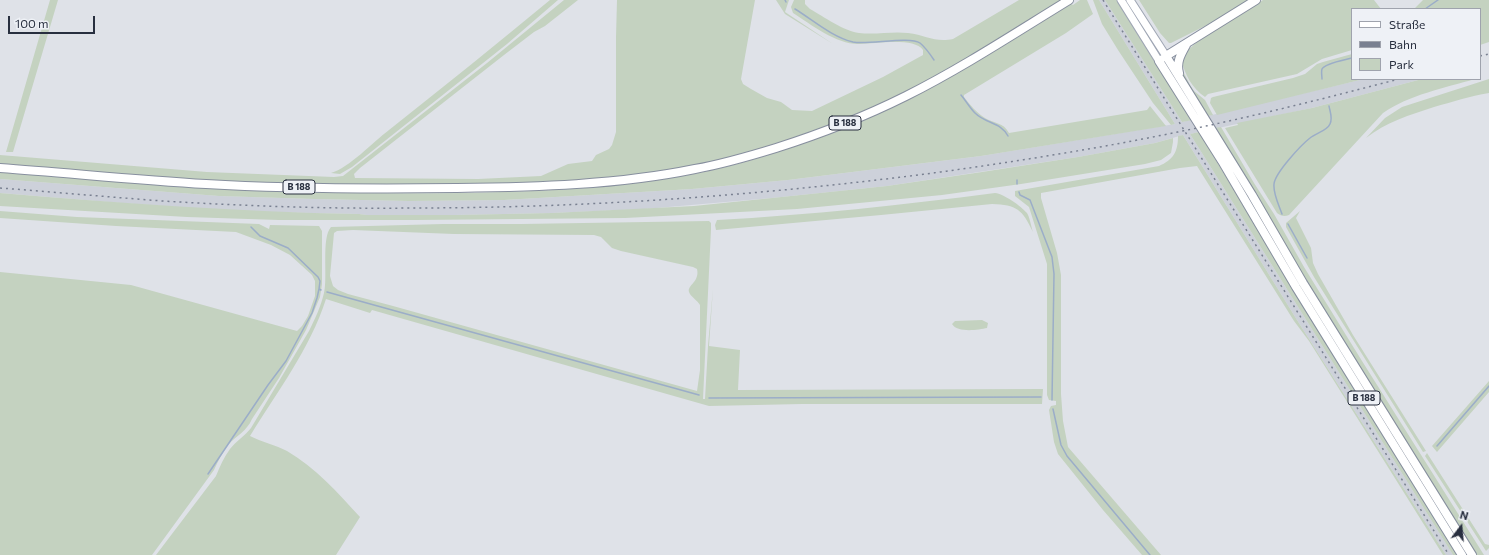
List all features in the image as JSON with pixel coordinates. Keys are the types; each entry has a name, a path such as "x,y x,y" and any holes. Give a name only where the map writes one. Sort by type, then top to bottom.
{"highway":[{"name":"B 188","path":"0,168 204,184 376,189 585,184 697,169 778,148 857,119 904,97 954,70 1069,0"},
{"path":"1166,56 1256,0"},
{"path":"1180,78 1178,64 1188,43"},
{"name":"B 188","path":"1166,56 1252,195 1303,283 1472,555"},
{"name":"B 188","path":"1159,61 1222,162 1296,287 1462,555"}],"main road":[{"name":"B 188","path":"1120,0 1159,61"},
{"name":"B 188","path":"1130,0 1166,56"},
{"path":"1159,61 1166,56"}],"shaded area":[{"path":"1099,0 1105,0 1182,122 1360,80 1418,80 1312,108 1190,134 1453,555 1446,555 1297,320 1183,135 1155,143 1078,157 887,186 645,209 552,213 367,215 217,210 0,193 0,179 219,196 409,201 504,200 692,189 788,180 981,156 1175,124"}],"green space":[{"path":"50,0 58,0 13,152 6,152"},
{"path":"550,0 558,0 507,44 352,167 340,174 331,173 353,160"},
{"path":"564,0 578,0 504,55 360,168 354,174 355,178 478,179 541,176 568,164 592,161 596,155 609,149 612,145 616,132 617,0 755,0 741,79 743,84 767,98 781,102 792,110 812,111 883,77 923,55 923,50 918,46 903,42 860,44 834,38 793,13 791,7 794,0 805,0 805,4 810,9 853,32 908,33 947,40 953,39 1019,0 1061,0 997,41 964,60 897,97 862,113 791,140 727,158 662,172 572,181 525,183 326,184 193,179 0,164 0,155 207,172 334,177 343,176 487,63"},
{"path":"776,0 789,0 785,12 833,44 785,14"},
{"path":"1080,0 1087,0 1093,14 1066,33 964,95 964,97 979,114 1001,125 1007,129 1009,133 1147,110 1150,106 1166,126 981,156 788,180 692,189 504,200 409,201 219,196 0,179 0,172 248,190 340,193 432,193 576,189 614,186 689,175 779,152 831,134 881,113 964,70 1071,4 1073,5"},
{"path":"1093,0 1099,0 1175,124 1171,125 1153,103 1102,24"},
{"path":"1105,0 1117,0 1193,120 1182,122"},
{"path":"1139,0 1250,0 1215,21 1169,43 1160,33"},
{"path":"1263,0 1374,0 1380,8 1351,8 1351,50 1322,59 1297,74 1208,94 1205,97 1196,90 1190,81 1181,59 1196,43"},
{"path":"1423,0 1489,0 1489,42 1481,45 1481,8 1415,8"},
{"path":"1351,54 1351,80 1360,80 1217,115 1210,103 1211,98 1213,97 1305,74 1317,64"},
{"path":"1182,69 1194,91 1205,100 1213,115 1208,116 1183,77 1181,73"},
{"path":"1489,79 1489,93 1454,101 1407,116 1390,123 1366,138 1385,118 1402,107"},
{"path":"1418,80 1471,80 1404,101 1383,113 1289,215 1283,216 1277,213 1225,128 1238,125 1237,123 1312,108"},
{"path":"1221,127 1274,214 1304,267 1484,555 1476,555 1274,227 1215,128"},
{"path":"1199,132 1328,347 1458,555 1453,555 1190,134"},
{"path":"1183,135 1297,320 1446,555 1443,555 1197,166 1041,193 1041,198 1057,253 1061,275 1061,394 1063,421 1068,447 1161,555 1142,555 1103,510 1058,454 1054,442 1049,410 1051,406 1056,405 1056,401 1049,400 1047,395 1047,264 1029,207 1015,196 1015,191 1159,166 1164,164 1174,155 1177,147 1178,136"},
{"path":"1173,138 1171,153 1161,160 1145,164 942,195 797,209 625,218 279,220 187,217 0,206 0,193 180,206 367,215 552,213 694,206 887,186 1078,157 1155,143"},
{"path":"995,193 1017,204 1027,213 1033,232 1022,213 1018,210 1013,207 992,204 716,230 715,225 717,220 856,209"},
{"path":"0,211 77,217 259,224 269,229 270,225 319,226 322,231 322,284 320,297 306,330 279,378 250,423 228,445 214,470 152,555 0,555 0,272 131,285 297,331 308,316 315,296 315,281 312,275 290,255 271,245 236,232 0,218"},
{"path":"1300,211 1296,218 1311,248 1313,263 1318,274 1353,335 1426,451 1423,452 1314,277 1286,227 1286,223"},
{"path":"709,221 711,223 711,229 703,399 705,399 713,288 709,346 740,350 738,390 1043,389 1042,404 802,404 709,406 372,310 370,313 326,299 302,353 250,436 287,451 298,458 326,481 360,517 336,555 156,555 216,476 230,449 251,428 309,331 318,312 324,293 325,248 328,232 331,227 443,224","holes":["353,230 454,234 594,235 601,237 612,248 621,251 697,269 697,277 689,290 690,294 700,305 700,370 697,391 348,294 333,286 330,276 334,233 337,231"]},
{"path":"982,320 988,323 987,328 963,330 958,329 952,324 955,321"},
{"path":"1489,381 1489,392 1437,452 1432,446"},
{"path":"1427,453 1485,544 1489,545 1489,548 1486,551 1425,456"}],"waterway":[{"path":"1426,8 1438,0"},
{"path":"795,9 845,40 860,43 898,40 915,41 920,43 934,60"},
{"path":"1322,79 1322,69 1324,67 1331,63 1351,58"},
{"path":"961,95 979,117 997,125 1005,131 1008,136"},
{"path":"1282,214 1274,192 1275,179 1283,166 1310,138 1329,126 1331,120 1329,106"},
{"path":"1019,192 1020,195 1030,200 1052,257 1054,274 1052,400"},
{"path":"1288,224 1307,258"},
{"path":"251,227 260,236 288,248 318,277 320,281 319,289 321,290"},
{"path":"208,474 286,361 312,313 319,289"},
{"path":"327,292 699,395"},
{"path":"1437,446 1489,386"},
{"path":"709,398 1041,397"},
{"path":"1053,409 1061,445 1067,456 1150,555"}],"railway":[{"path":"1103,0 1449,555"},
{"path":"1481,56 1489,54"},
{"path":"0,188 194,203 349,208 545,206 613,203 747,193 814,187 948,171 1053,155 1188,130 1395,80"}]}
